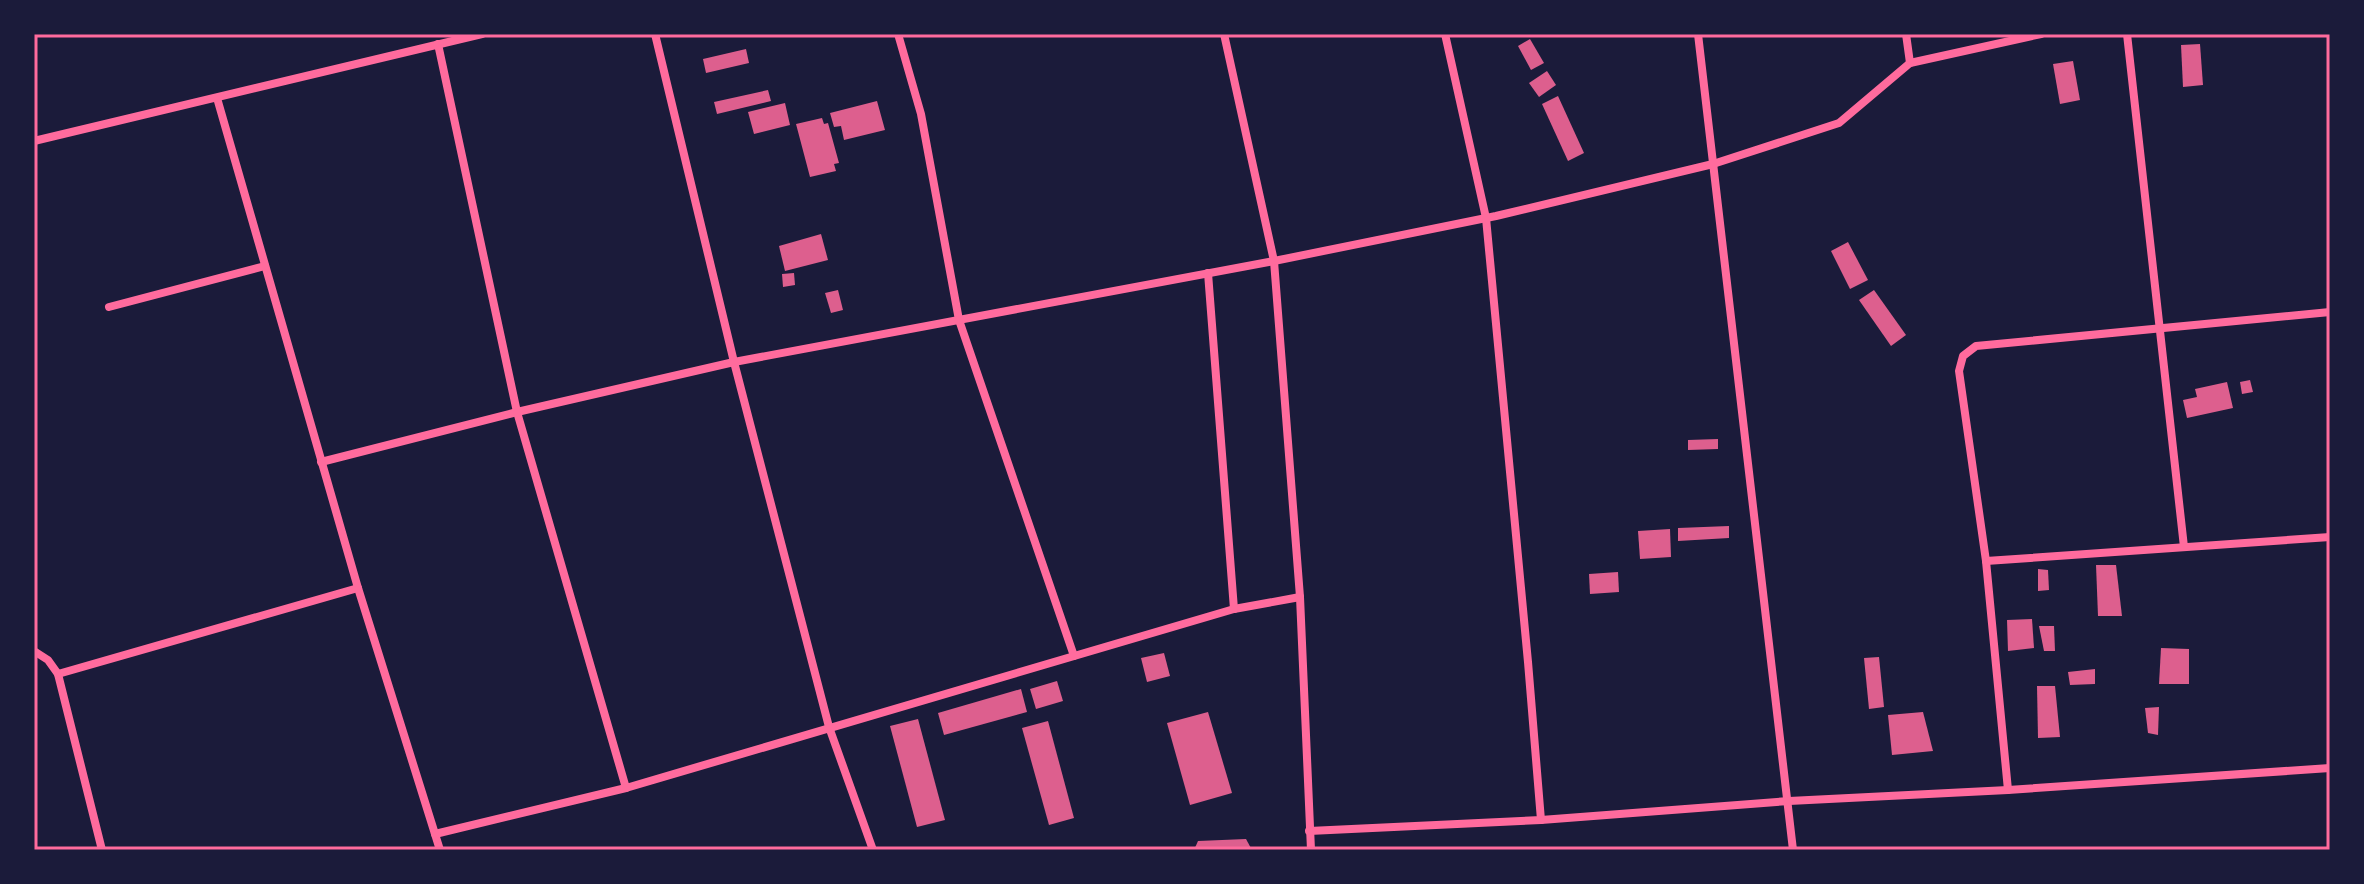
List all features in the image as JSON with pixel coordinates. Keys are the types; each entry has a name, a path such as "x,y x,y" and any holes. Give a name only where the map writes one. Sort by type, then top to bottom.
{"street":[{"path":"34,141 482,34"},
{"path":"655,34 734,362 829,727 873,850"},
{"path":"898,34 921,114 959,320 1074,656"},
{"path":"1224,34 1274,261 1300,597 1311,850"},
{"path":"1445,34 1486,218 1541,820"},
{"path":"1698,34 1793,850"},
{"path":"1906,34 1910,63"},
{"path":"321,462 517,412 734,362 1274,261 1486,218 1713,164 1839,123 1910,63 2041,34"},
{"path":"2127,34 2184,547"},
{"path":"438,44 517,412 626,788"},
{"path":"217,98 358,588 440,850"},
{"path":"109,307 265,266"},
{"path":"1208,273 1234,609"},
{"path":"2008,790 1986,561 1959,371 1963,356 1976,346 2330,312"},
{"path":"1986,561 2330,537"},
{"path":"58,674 358,588"},
{"path":"435,834 626,788 1234,609 1300,597"},
{"path":"34,651 48,660 58,674 102,850"},
{"path":"1309,831 1541,820 1789,801 2330,768"}],"building":[{"path":"1530,39 1544,63 1531,70 1518,46"},
{"path":"2200,44 2203,85 2183,87 2181,45"},
{"path":"746,49 749,63 706,73 703,59"},
{"path":"2073,61 2080,100 2060,104 2053,64"},
{"path":"1547,71 1556,85 1539,97 1529,83"},
{"path":"768,90 771,101 717,114 714,102"},
{"path":"1558,96 1584,153 1568,161 1542,104"},
{"path":"877,101 885,130 844,140 841,126 834,127 830,113"},
{"path":"785,103 790,125 754,134 748,112"},
{"path":"822,118 824,124 828,123 839,163 834,164 836,171 810,177 796,124"},
{"path":"821,234 828,260 785,271 779,246"},
{"path":"1848,242 1868,280 1850,289 1831,251"},
{"path":"794,273 795,285 783,287 782,274"},
{"path":"838,290 843,310 831,313 825,293"},
{"path":"1874,290 1906,335 1891,346 1859,300"},
{"path":"2250,380 2253,392 2242,394 2240,382"},
{"path":"2227,382 2233,408 2187,418 2183,400 2197,397 2195,389"},
{"path":"1718,439 1718,449 1688,450 1688,440"},
{"path":"1729,526 1729,538 1678,541 1678,528"},
{"path":"1670,529 1671,557 1640,559 1638,531"},
{"path":"2096,565 2116,565 2122,616 2098,616"},
{"path":"2038,569 2048,570 2049,590 2038,591"},
{"path":"1618,572 1619,592 1590,594 1589,574"},
{"path":"2032,619 2034,648 2008,651 2007,620"},
{"path":"2039,626 2054,626 2055,651 2044,651"},
{"path":"2161,648 2189,649 2189,684 2159,684"},
{"path":"1164,653 1170,676 1147,682 1141,658"},
{"path":"1879,657 1884,707 1869,709 1864,658"},
{"path":"2095,669 2095,684 2070,685 2068,672"},
{"path":"1057,681 1063,701 1036,709 1030,689"},
{"path":"2037,686 2055,686 2060,737 2038,738"},
{"path":"1021,689 1027,712 944,735 938,713"},
{"path":"2159,707 2158,735 2148,733 2145,708"},
{"path":"1208,712 1232,793 1190,805 1167,723"},
{"path":"1923,712 1933,751 1892,755 1888,715"},
{"path":"918,719 945,820 917,827 890,726"},
{"path":"1048,721 1074,818 1049,825 1022,728"},
{"path":"1246,839 1252,850 1194,850 1198,841"}]}
